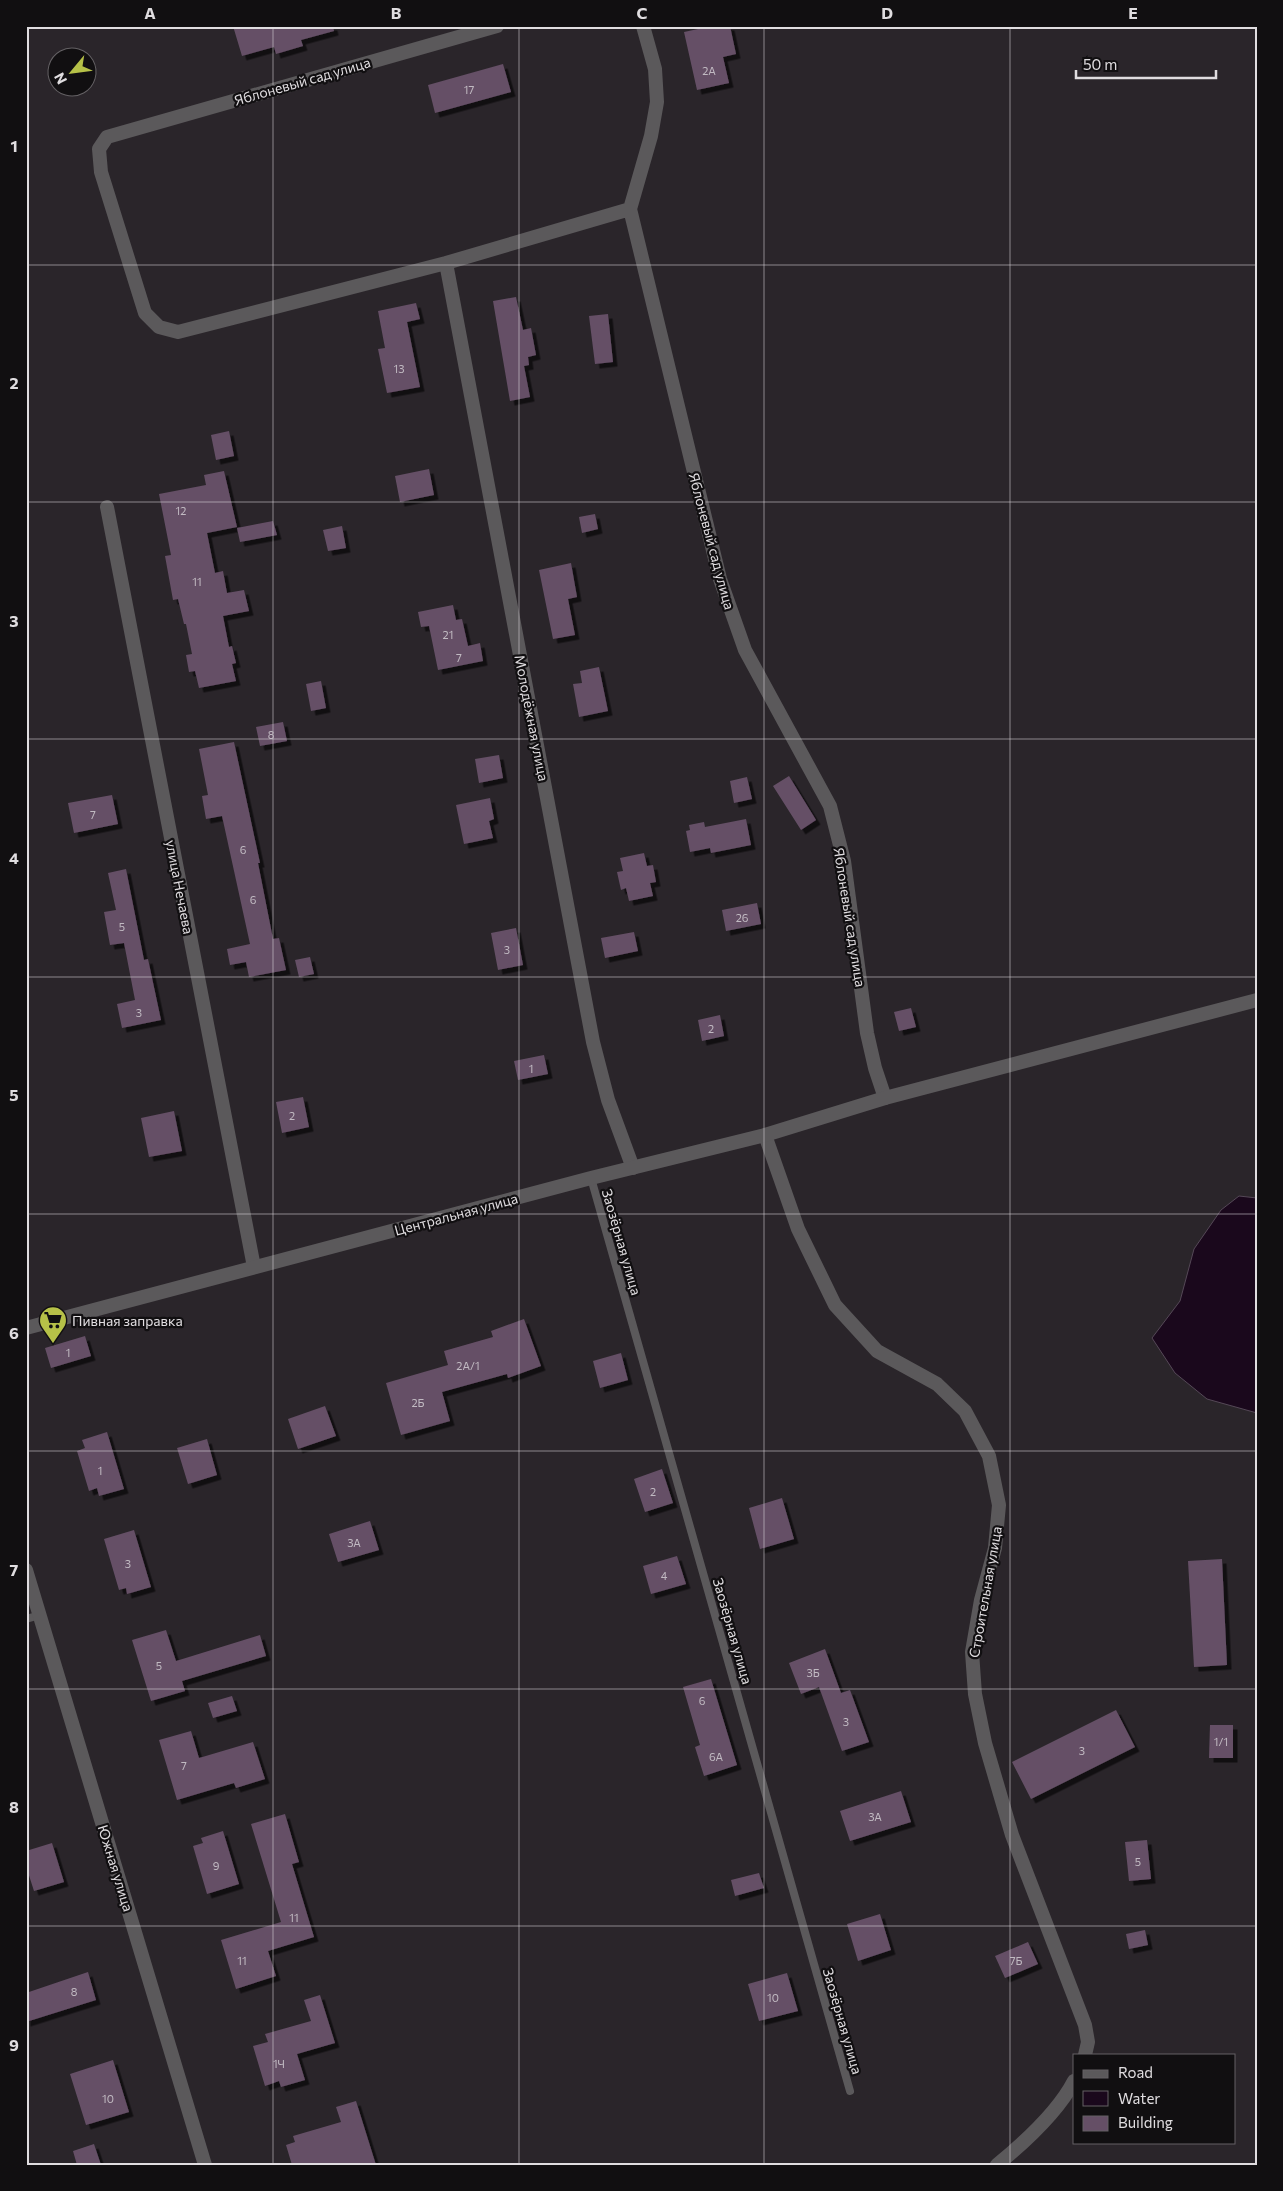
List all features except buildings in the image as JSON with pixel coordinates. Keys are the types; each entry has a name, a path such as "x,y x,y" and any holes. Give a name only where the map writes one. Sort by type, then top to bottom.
{"street":[{"name":"Яблоневый сад улица","path":"446,263 178,332 159,327 145,313 101,172 99,149 107,137 498,26"},
{"name":"Яблоневый сад улица","path":"643,26 655,69 657,102 651,136 630,209 720,580 745,650 830,806 844,861 867,1033 875,1068 885,1098"},
{"path":"446,263 630,209"},
{"name":"Молодёжная улица","path":"446,263 593,1042 608,1100 633,1168"},
{"name":"улица Нечаева","path":"107,507 254,1267"},
{"name":"Центральная улица","path":"26,1328 591,1178 765,1135 885,1098 1257,1000"},
{"name":"Строительная улица","path":"765,1135 798,1229 835,1305 877,1351 937,1384 965,1410 989,1456 999,1505 995,1548 981,1600 972,1652 975,1694 985,1743 1012,1835 1085,2025 1088,2042 1085,2054"},
{"name":"Южная улица","path":"26,1570 33,1617 205,2165"},
{"path":"997,2165 1024,2143 1069,2091 1073,2083"}],"lane":[{"name":"Заозёрная улица","path":"591,1178 850,2091"}],"water":[{"path":"1239,1196 1257,1198 1257,1413 1207,1399 1175,1373 1152,1338 1180,1301 1194,1249 1221,1210"}],"place":[{"name":"Пивная заправка","path":"53,1344"}]}
